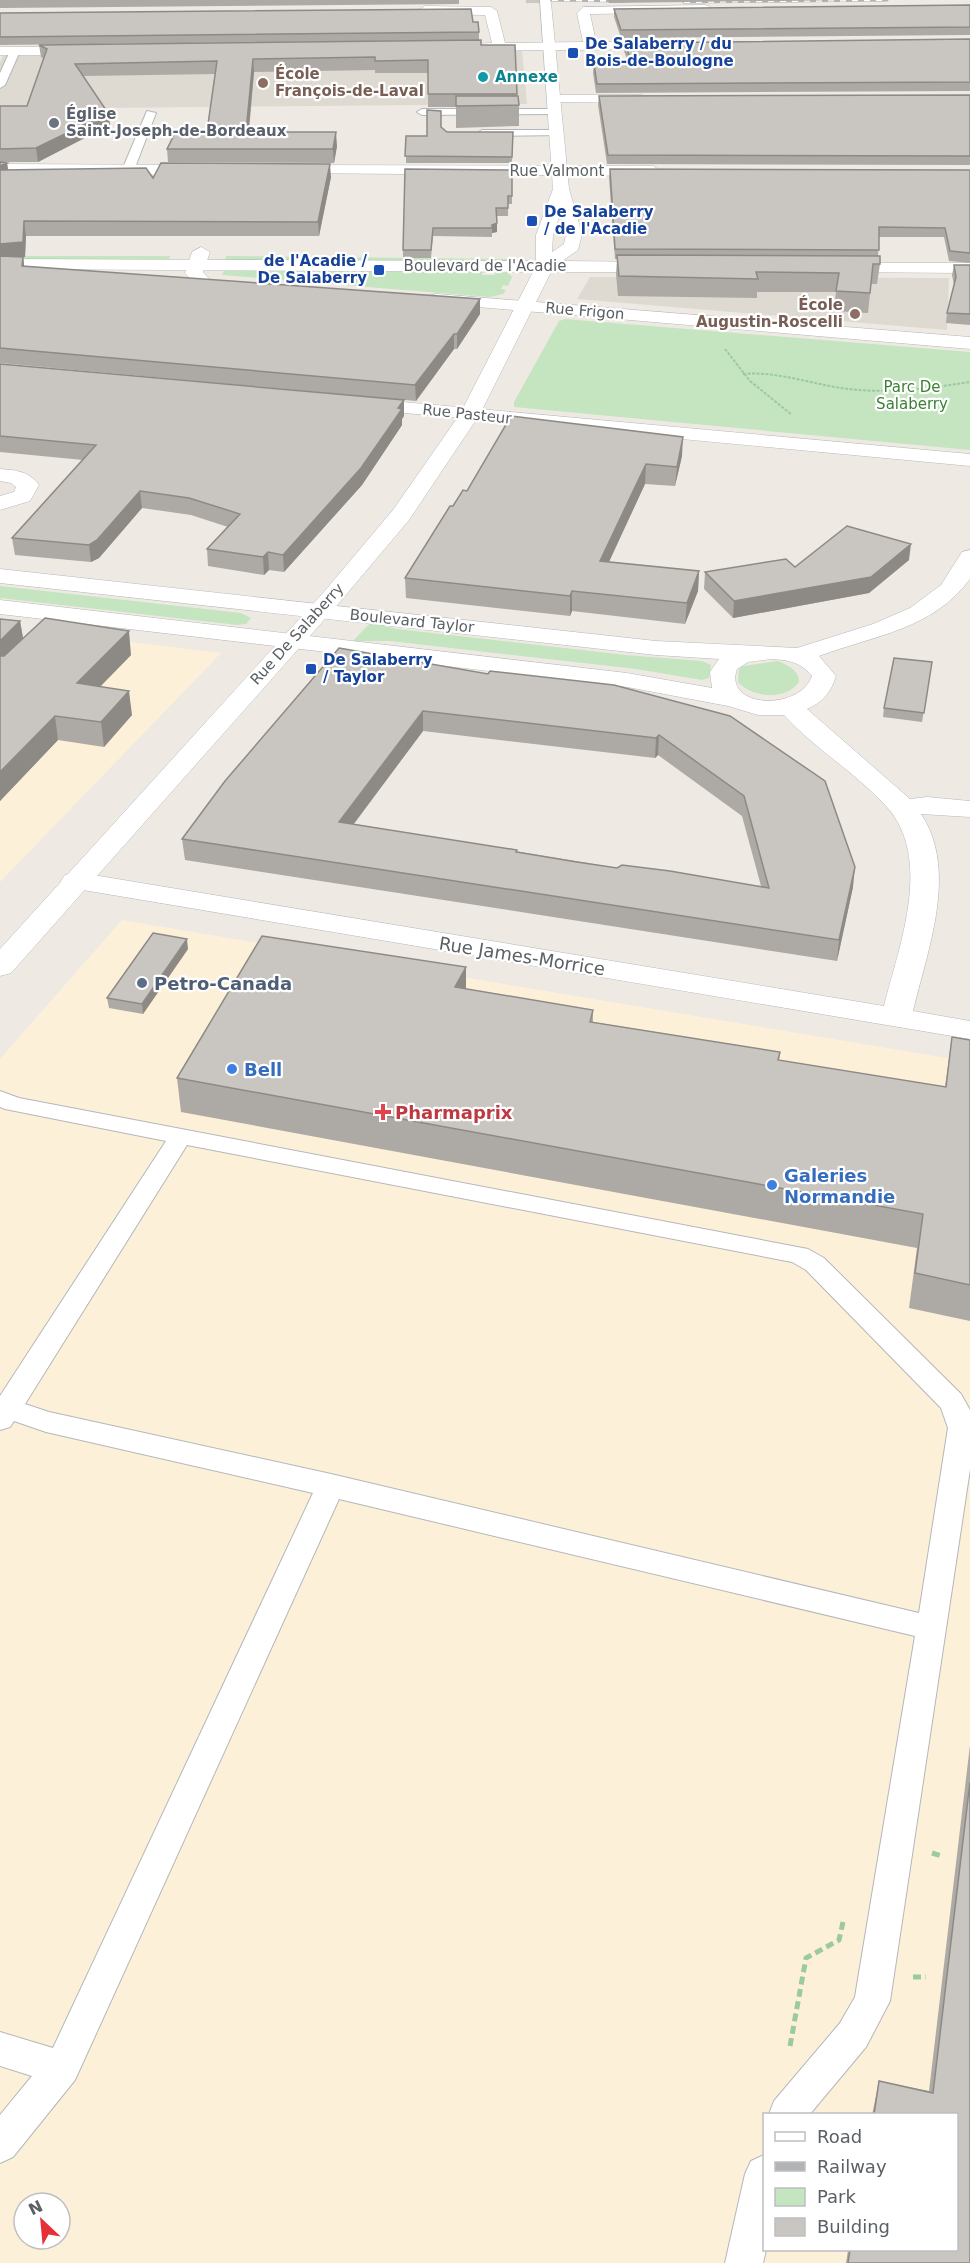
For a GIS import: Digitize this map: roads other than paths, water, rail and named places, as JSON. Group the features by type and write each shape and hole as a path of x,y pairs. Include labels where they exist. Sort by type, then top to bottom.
{"street":[{"name":"Rue De Salaberry","path":"539,3 547,40 561,189 574,234 572,246 544,260"},
{"path":"590,45 583,14 595,9 715,9"},
{"path":"413,10 492,11 499,46"},
{"path":"452,47 499,46 547,40 590,45 682,44"},
{"path":"0,51 96,51"},
{"path":"555,109 662,99"},
{"path":"0,169 224,170"},
{"name":"Rue Valmont","path":"272,170 667,171"},
{"name":"Rue De Salaberry","path":"0,967 319,611 416,496 470,414 527,306 544,260 544,234 561,189"},
{"name":"Boulevard de l'Acadie","path":"0,252 199,266 677,260 562,253"},
{"path":"830,253 970,254"},
{"path":"0,264 102,264 101,271 107,273 199,266 243,283"},
{"path":"819,268 970,268"},
{"name":"Rue Frigon","path":"421,298 970,343"},
{"name":"Rue Pasteur","path":"344,402 970,460"},
{"path":"0,475 17,477 28,485 22,496 0,503"},
{"path":"800,656 897,622 943,598 961,578 970,557"},
{"name":"Boulevard Taylor","path":"0,576 648,648 752,654 772,652 800,656"},
{"path":"943,598 966,603"},
{"name":"Boulevard Taylor","path":"0,607 54,622 292,641 627,680 733,699 760,707 790,706"},
{"path":"733,699 722,683 723,669 734,659 752,654"},
{"path":"800,656 818,666 824,676 823,683 816,696 790,706 816,735 867,774 902,808 909,817 919,840 924,886 896,1018"},
{"path":"902,808 927,805 970,809"},
{"name":"Rue James-Morrice","path":"75,881 970,1030"}],"lane":[{"path":"0,85 15,51"},
{"path":"422,112 449,118 555,109"},
{"path":"128,170 151,114"},
{"path":"471,133 557,133"},
{"path":"7,1101 783,1251 811,1260 951,1401 961,1419 932,1628 872,2001 853,2035 789,2113"},
{"path":"181,1136 3,1411 332,1485 932,1628"},
{"path":"0,2144 62,2068 332,1485"},
{"path":"0,2049 62,2068"},
{"path":"744,2263 763,2182"}],"railway":[{"path":"552,0 624,1"},
{"path":"684,2 887,0"}],"place":[{"name":"De Salaberry / du Bois-de-Boulogne","path":"573,53"},
{"name":"Annexe","path":"483,77"},
{"name":"École François-de-Laval","path":"263,83"},
{"name":"Église Saint-Joseph-de-Bordeaux","path":"54,123"},
{"name":"De Salaberry / de l'Acadie","path":"532,221"},
{"name":"de l'Acadie / De Salaberry","path":"379,270"},
{"name":"École Augustin-Roscelli","path":"855,314"},
{"name":"De Salaberry / Taylor","path":"311,669"},
{"name":"Petro-Canada","path":"142,983"},
{"name":"Bell","path":"232,1069"},
{"name":"Pharmaprix","path":"383,1112"},
{"name":"Galeries Normandie","path":"772,1185"}],"park label":[{"name":"Parc De Salaberry","path":"912,396"}]}
